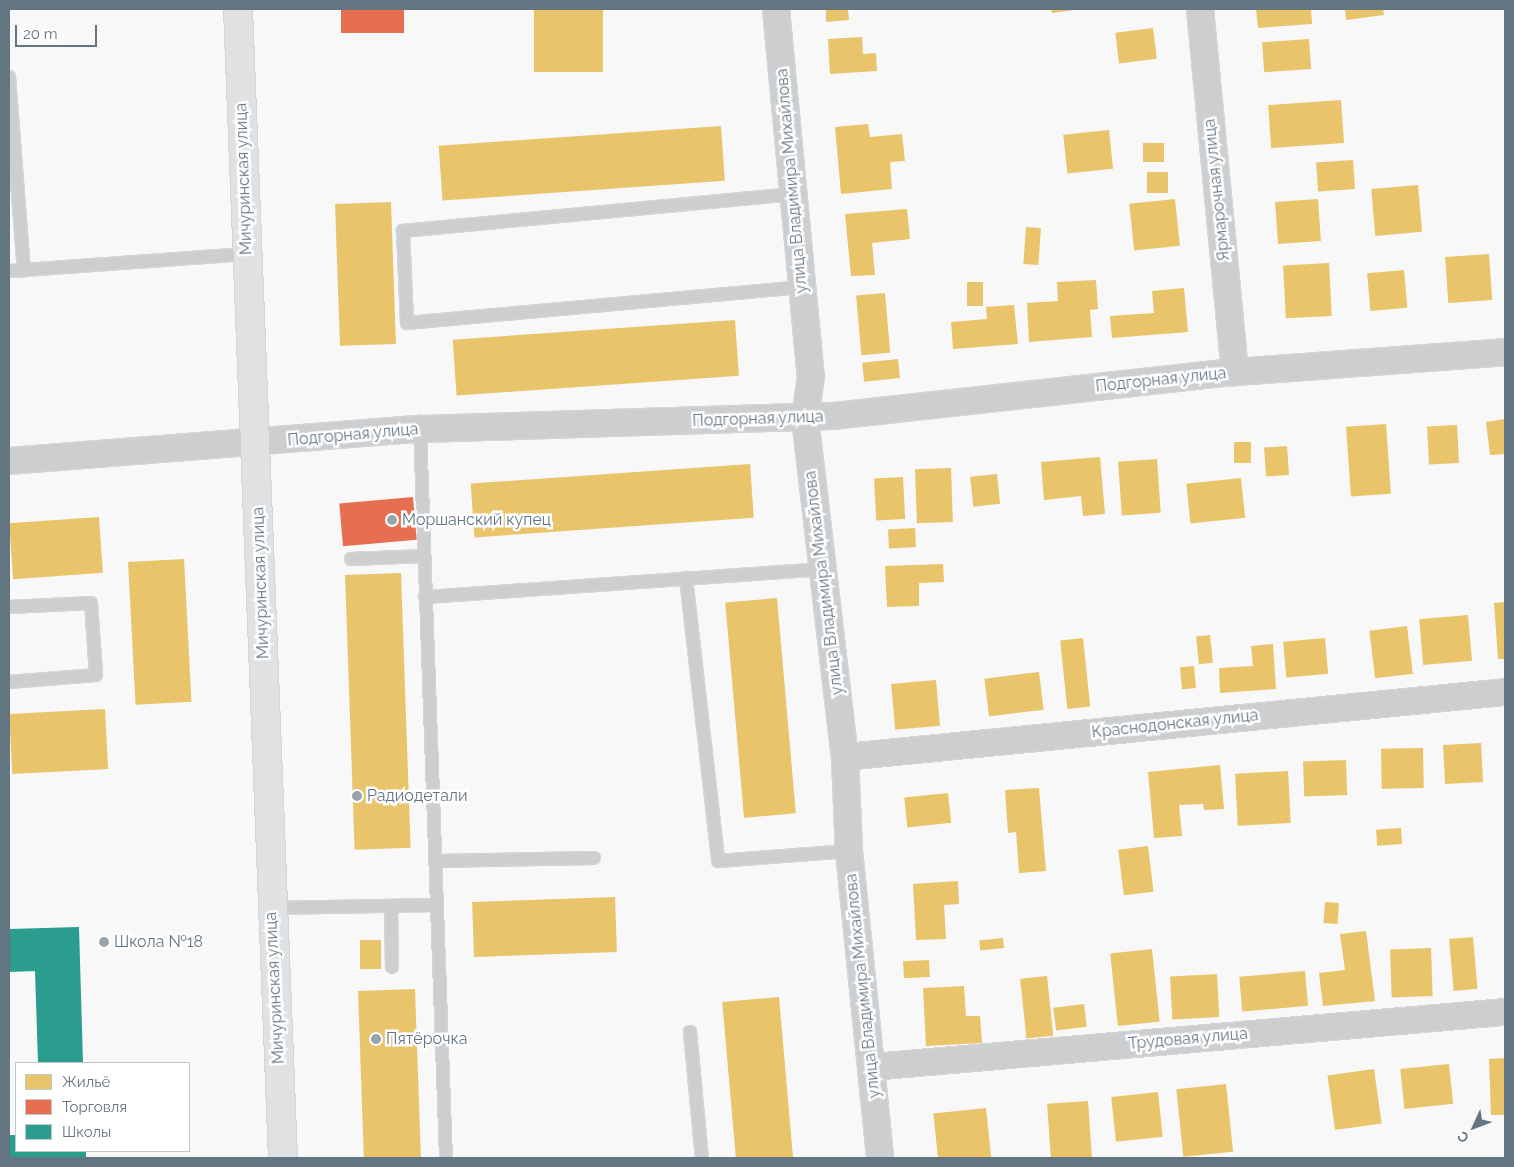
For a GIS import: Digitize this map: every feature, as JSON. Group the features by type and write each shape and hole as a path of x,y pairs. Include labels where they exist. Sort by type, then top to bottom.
{"main road":[{"name":"Мичуринская улица","path":"238,9 256,442 271,908 283,1158"}],"street":[{"name":"улица Владимира Михайлова","path":"776,9 811,376 805,418 845,757 849,851 880,1158"},
{"name":"Ярмарочная улица","path":"1200,9 1235,372"},
{"name":"Подгорная улица","path":"9,461 420,429 805,418 1235,372 1505,352"},
{"name":"Краснодонская улица","path":"845,757 1505,692"},
{"name":"Трудовая улица","path":"872,1067 1505,1012"}],"lane":[{"path":"9,84 24,270"},
{"path":"794,194 403,231 407,323 802,287"},
{"path":"9,271 247,254"},
{"path":"420,429 446,1158"},
{"path":"351,559 424,556"},
{"path":"425,597 822,569"},
{"path":"686,578 718,860 849,851"},
{"path":"9,607 91,603 96,675 9,682"},
{"path":"435,861 594,858"},
{"path":"391,906 392,967"},
{"path":"271,908 437,906"},
{"path":"690,1032 702,1158"}],"building: Жильё":[{"path":"534,9 603,9 603,72 534,72"},
{"path":"826,9 848,9 849,20 826,22"},
{"path":"1051,9 1073,9 1073,10 1052,13"},
{"path":"1256,9 1311,9 1312,24 1258,28"},
{"path":"1345,9 1383,9 1384,15 1346,20"},
{"path":"1153,28 1157,59 1119,63 1115,33"},
{"path":"862,37 863,54 876,53 877,71 830,74 828,39"},
{"path":"1309,39 1311,69 1264,72 1262,42"},
{"path":"1341,100 1344,143 1271,148 1268,105"},
{"path":"868,124 870,137 902,134 905,161 890,162 892,189 841,194 835,127"},
{"path":"721,126 725,181 443,201 439,146"},
{"path":"1109,130 1113,169 1067,174 1063,135"},
{"path":"1143,143 1164,143 1164,162 1143,162"},
{"path":"1353,160 1355,189 1318,192 1316,163"},
{"path":"1147,172 1168,172 1168,193 1147,193"},
{"path":"1418,185 1422,232 1375,236 1371,189"},
{"path":"1175,199 1180,246 1134,251 1129,204"},
{"path":"1318,199 1321,241 1278,244 1275,202"},
{"path":"391,202 396,344 340,346 335,204"},
{"path":"907,209 910,239 872,243 875,275 851,276 845,214"},
{"path":"1026,227 1041,228 1038,265 1023,264"},
{"path":"1489,254 1492,300 1448,303 1445,257"},
{"path":"1329,263 1332,316 1286,318 1283,265"},
{"path":"1404,270 1407,308 1370,311 1367,273"},
{"path":"1096,280 1098,309 1090,310 1092,337 1029,342 1027,303 1058,301 1057,282"},
{"path":"967,282 983,282 983,306 967,306"},
{"path":"1184,288 1188,332 1112,338 1110,316 1154,313 1152,291"},
{"path":"885,293 890,353 861,355 856,296"},
{"path":"1014,305 1018,344 953,349 951,322 987,319 986,307"},
{"path":"735,320 739,376 457,396 453,340"},
{"path":"898,359 900,378 864,382 862,363"},
{"path":"1505,419 1505,454 1490,455 1486,422"},
{"path":"1386,424 1391,494 1351,497 1346,427"},
{"path":"1457,425 1459,463 1429,465 1427,427"},
{"path":"1234,442 1251,442 1251,463 1234,463"},
{"path":"1287,446 1289,475 1266,477 1264,448"},
{"path":"1100,457 1105,514 1083,516 1081,496 1044,500 1041,462"},
{"path":"1157,459 1161,513 1122,516 1118,462"},
{"path":"750,464 754,518 474,537 471,484"},
{"path":"951,468 953,522 917,523 915,469"},
{"path":"997,474 1000,504 973,507 970,477"},
{"path":"903,477 905,519 876,520 874,479"},
{"path":"1241,478 1245,518 1190,524 1186,484"},
{"path":"99,517 103,573 13,579 9,523"},
{"path":"915,528 916,547 889,548 888,529"},
{"path":"184,559 191,702 136,705 128,562"},
{"path":"943,564 944,582 919,583 919,606 887,607 885,566"},
{"path":"401,573 411,848 355,850 345,575"},
{"path":"777,598 796,813 744,818 725,603"},
{"path":"1505,602 1505,659 1498,659 1494,603"},
{"path":"1468,615 1472,661 1423,665 1419,619"},
{"path":"1407,626 1413,674 1375,678 1369,631"},
{"path":"1210,635 1213,663 1199,664 1196,636"},
{"path":"1083,638 1090,707 1067,709 1060,640"},
{"path":"1325,638 1328,674 1286,678 1283,642"},
{"path":"1273,644 1276,689 1220,693 1219,668 1253,666 1251,646"},
{"path":"1194,666 1196,688 1182,689 1180,667"},
{"path":"1039,672 1044,710 989,716 984,679"},
{"path":"936,680 940,726 895,730 891,684"},
{"path":"105,709 108,769 12,774 9,714"},
{"path":"1481,743 1483,782 1445,784 1443,745"},
{"path":"1423,748 1424,788 1382,789 1381,749"},
{"path":"1346,760 1347,795 1304,796 1303,762"},
{"path":"1220,765 1224,809 1204,810 1203,804 1179,805 1182,836 1154,838 1148,772"},
{"path":"1288,771 1291,823 1238,826 1235,774"},
{"path":"1039,788 1046,871 1019,873 1016,832 1008,833 1005,790"},
{"path":"948,793 951,823 907,827 904,798"},
{"path":"1401,828 1402,844 1377,846 1376,830"},
{"path":"1148,846 1154,892 1124,895 1118,850"},
{"path":"958,881 959,904 944,905 946,939 916,940 913,884"},
{"path":"615,897 617,952 474,957 472,902"},
{"path":"1325,902 1339,903 1338,924 1324,923"},
{"path":"1366,931 1375,1001 1323,1006 1319,973 1345,970 1340,934"},
{"path":"1473,937 1478,989 1454,991 1449,939"},
{"path":"1003,938 1004,948 980,950 979,941"},
{"path":"360,940 381,940 381,969 360,969"},
{"path":"1431,948 1433,996 1392,997 1390,949"},
{"path":"1152,949 1160,1022 1118,1026 1110,953"},
{"path":"929,960 930,977 904,978 903,961"},
{"path":"1305,971 1308,1006 1242,1012 1239,977"},
{"path":"1217,974 1219,1017 1172,1019 1170,976"},
{"path":"1047,976 1053,1036 1026,1038 1020,979"},
{"path":"964,986 966,1016 980,1016 982,1043 926,1046 923,988"},
{"path":"415,989 421,1158 364,1158 358,991"},
{"path":"779,997 793,1158 736,1158 722,1002"},
{"path":"1084,1004 1087,1027 1056,1031 1053,1008"},
{"path":"1505,1058 1505,1115 1491,1115 1489,1059"},
{"path":"1449,1064 1453,1104 1404,1109 1400,1069"},
{"path":"1374,1069 1382,1123 1335,1130 1327,1076"},
{"path":"1226,1084 1233,1152 1183,1157 1176,1089"},
{"path":"1158,1092 1163,1137 1116,1142 1111,1097"},
{"path":"1088,1101 1092,1158 1051,1158 1047,1104"},
{"path":"986,1108 991,1158 938,1158 933,1114"}],"building: Торговля":[{"path":"341,9 404,9 404,33 341,33"},
{"path":"413,497 417,540 343,546 339,503"}],"building: Школы":[{"path":"79,927 83,1062 38,1062 35,971 9,972 9,929"},
{"path":"9,1135 15,1135 15,1152 86,1152 86,1158 9,1158"}],"place":[{"name":"Моршанский купец","path":"392,520"},
{"name":"Радиодетали","path":"357,796"},
{"name":"Школа №18","path":"104,942"},
{"name":"Пятёрочка","path":"376,1039"}]}
